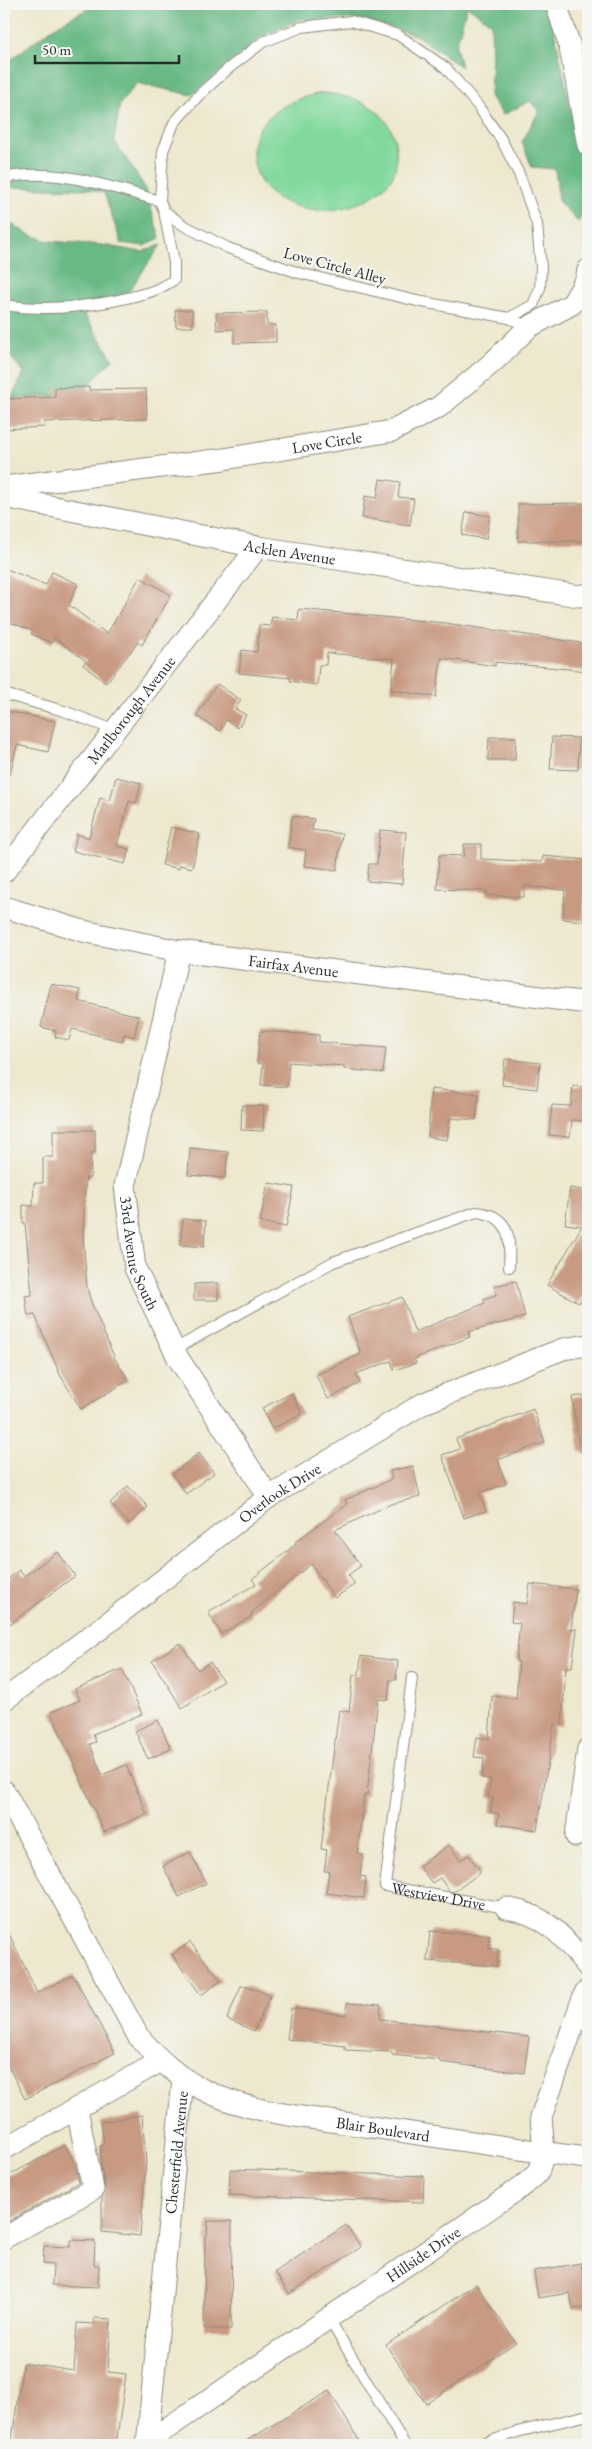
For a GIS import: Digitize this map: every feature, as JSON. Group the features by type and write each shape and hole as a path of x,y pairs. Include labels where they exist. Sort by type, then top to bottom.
{"street":[{"path":"556,4 569,43 588,145"},
{"name":"Love Circle","path":"4,487 224,459 392,431 439,407 492,363 529,328 572,304 586,280 588,270"},
{"name":"Acklen Avenue","path":"4,496 258,547 585,596"},
{"name":"Marlborough Avenue","path":"4,872 258,547"},
{"name":"Fairfax Avenue","path":"4,907 83,931 179,951 588,1003"},
{"name":"33rd Avenue South","path":"179,951 126,1186 135,1268 174,1350 269,1497"},
{"name":"Overlook Drive","path":"4,1700 100,1629 269,1497 424,1403 563,1349 588,1345"},
{"path":"576,1836 588,1749"},
{"name":"Chesterfield Avenue","path":"4,1792 138,2036 161,2061 182,2079 147,2444"},
{"name":"Westview Drive","path":"506,1908 520,1910 556,1928 588,1967"},
{"name":"Hillside Drive","path":"147,2444 524,2185 538,2172 544,2152 541,2117 584,1995 588,1990"},
{"path":"4,2149 161,2061"},
{"name":"Blair Boulevard","path":"182,2079 210,2093 243,2105 301,2116 588,2158"},
{"path":"4,2238 93,2188 78,2109"}],"lane":[{"path":"4,305 29,309 90,304 147,293 174,280 174,262 162,206 163,151 174,124 199,95 264,42 302,27 351,22 398,35 446,68 478,106 519,174 537,224 541,268 540,288 533,305 509,318"},
{"name":"Love Circle Alley","path":"4,178 14,176 75,178 162,206 182,224 228,248 299,273 417,301 509,318 529,328"},
{"path":"4,694 64,711 114,730"},
{"path":"174,1350 333,1262 476,1212 495,1216 501,1222 509,1244 509,1267"},
{"name":"Westview Drive","path":"412,1678 385,1886 506,1908"},
{"path":"329,2319 405,2445"},
{"path":"480,2445 517,2432 588,2415"}],"green space":[{"path":"102,4 549,4 588,195 588,206 578,222 559,202 555,169 532,167 522,142 539,111 530,101 503,115 490,96 491,23 467,6 456,46 461,67 417,36 393,28 357,19 300,19 260,38 192,95 137,83 120,104 114,140 144,186 160,238 144,246 121,243 104,193 89,189 4,187 4,65 38,38 63,22"},
{"path":"323,93 361,102 381,115 393,136 396,150 395,171 389,182 381,190 352,206 329,210 294,206 273,195 266,189 256,172 253,153 256,134 274,113 297,100"},
{"path":"4,220 30,235 49,241 102,245 142,252 161,245 129,291 84,314 113,359 93,381 73,398 48,396 11,399 24,372 4,350 4,341 9,324 4,322"}],"building":[{"path":"175,310 192,310 193,327 176,327"},
{"path":"267,312 267,325 276,325 276,342 234,343 234,329 217,330 216,313"},
{"path":"89,387 89,390 146,389 147,419 44,422 45,427 4,429 4,399 55,397 55,388"},
{"path":"380,479 400,482 398,497 414,499 410,525 362,518 365,496 377,498"},
{"path":"588,503 588,541 518,541 518,504"},
{"path":"466,512 490,516 486,539 462,535"},
{"path":"4,568 46,585 52,572 78,584 69,605 107,634 140,577 171,595 142,645 138,642 106,683 83,665 86,661 54,637 52,643 31,634 33,631 4,620"},
{"path":"299,609 445,623 588,644 588,671 495,662 495,666 441,658 436,697 391,690 394,659 327,653 326,665 319,665 317,685 290,681 291,678 239,673 242,650 257,652 259,625 270,626 272,617 298,620"},
{"path":"217,684 241,700 235,709 246,715 238,728 226,720 220,731 196,716"},
{"path":"6,711 55,721 48,752 17,745 10,774 4,773 4,723"},
{"path":"489,737 516,737 515,760 488,760"},
{"path":"552,737 579,738 578,770 550,769"},
{"path":"116,777 141,783 136,803 129,801 117,846 129,849 125,864 73,851 77,834 89,838 100,798 110,801"},
{"path":"292,816 314,819 312,830 342,834 337,870 304,866 306,850 288,847"},
{"path":"171,827 200,834 192,868 180,865 179,869 162,865"},
{"path":"380,830 406,832 402,884 367,881 369,864 377,864"},
{"path":"464,844 481,844 481,859 542,862 543,856 588,860 583,921 563,919 565,890 524,886 524,897 487,895 487,891 437,889 439,855 464,856"},
{"path":"51,984 80,990 78,1001 139,1016 134,1037 124,1034 122,1041 72,1029 69,1040 55,1037 56,1031 41,1027"},
{"path":"260,1031 319,1035 319,1042 386,1048 383,1073 344,1069 344,1066 289,1062 287,1087 261,1085 263,1064 257,1063"},
{"path":"505,1059 540,1063 537,1089 502,1085"},
{"path":"573,1086 588,1087 588,1121 572,1120 570,1137 549,1135 552,1105 571,1106"},
{"path":"431,1089 479,1094 476,1120 450,1118 447,1140 428,1137"},
{"path":"242,1105 264,1106 263,1131 241,1130"},
{"path":"53,1130 95,1130 95,1153 91,1153 90,1178 86,1178 84,1201 83,1236 87,1287 91,1302 115,1359 129,1380 81,1409 60,1375 35,1315 28,1316 25,1296 32,1295 25,1223 23,1223 23,1205 33,1206 34,1183 43,1183 43,1157 53,1157"},
{"path":"190,1148 228,1152 225,1178 188,1175"},
{"path":"268,1183 294,1187 286,1227 260,1222"},
{"path":"570,1188 588,1191 588,1288 579,1303 547,1285 582,1226 565,1224"},
{"path":"183,1219 206,1221 204,1247 180,1245"},
{"path":"516,1281 525,1317 468,1332 470,1337 414,1359 416,1363 394,1370 391,1361 356,1374 360,1383 328,1399 316,1375 361,1354 348,1317 402,1297 415,1332 485,1303 483,1299 496,1295 494,1286"},
{"path":"218,1283 218,1300 194,1300 194,1284"},
{"path":"292,1393 302,1414 272,1429 262,1408"},
{"path":"588,1395 588,1451 580,1452 572,1397"},
{"path":"533,1409 545,1442 498,1460 506,1484 479,1493 486,1511 464,1518 442,1455 460,1449 456,1439"},
{"path":"199,1453 214,1473 186,1494 172,1474"},
{"path":"413,1466 420,1497 391,1504 335,1530 361,1566 348,1575 355,1584 335,1598 311,1564 251,1613 252,1616 221,1634 208,1612 256,1584 252,1579 296,1544 295,1542 347,1504 345,1500 392,1479 390,1471"},
{"path":"128,1486 148,1507 129,1524 110,1503"},
{"path":"58,1552 75,1576 10,1624 4,1615 4,1582 19,1570 24,1576"},
{"path":"530,1584 576,1589 571,1629 577,1629 572,1667 566,1667 562,1726 554,1725 537,1830 497,1824 499,1814 490,1812 493,1798 488,1797 491,1779 482,1778 484,1758 474,1757 477,1737 489,1739 492,1696 516,1698 519,1662 516,1661 520,1623 511,1622 513,1602 527,1604"},
{"path":"180,1643 198,1670 210,1662 223,1681 182,1708 152,1661"},
{"path":"361,1656 398,1661 396,1680 390,1680 388,1700 378,1699 367,1795 364,1795 357,1853 363,1854 360,1876 366,1877 364,1898 326,1893 329,1871 324,1871 327,1850 321,1849 339,1710 349,1712 353,1675 359,1675"},
{"path":"122,1669 142,1714 93,1734 96,1742 90,1744 102,1775 126,1765 147,1814 104,1832 51,1712 80,1700 75,1689"},
{"path":"158,1720 171,1749 148,1759 135,1731"},
{"path":"449,1845 460,1860 469,1855 481,1872 454,1892 449,1891 440,1878 432,1883 419,1866"},
{"path":"190,1852 206,1883 179,1897 163,1866"},
{"path":"4,1923 37,1993 73,1975 115,2053 25,2099 4,2058"},
{"path":"430,1931 489,1935 489,1949 498,1949 497,1966 427,1961"},
{"path":"190,1942 221,1981 201,1995 172,1955"},
{"path":"241,1986 248,1986 270,1996 254,2031 227,2019"},
{"path":"347,2003 381,2005 380,2019 529,2037 524,2073 440,2062 440,2060 392,2055 392,2052 345,2050 345,2046 287,2039 291,2008 346,2015"},
{"path":"142,2115 146,2161 140,2236 102,2232 102,2197 105,2187 101,2167 101,2144 104,2144 101,2122"},
{"path":"65,2145 75,2164 79,2182 4,2224 4,2178"},
{"path":"230,2169 424,2176 423,2202 229,2195"},
{"path":"208,2221 232,2221 231,2329 204,2329 205,2236 207,2236"},
{"path":"346,2225 361,2247 289,2294 275,2272"},
{"path":"70,2240 95,2241 94,2265 99,2265 98,2287 52,2285 53,2265 43,2264 44,2246 70,2247"},
{"path":"581,2263 588,2307 573,2309 570,2293 538,2298 534,2271"},
{"path":"476,2284 516,2343 426,2404 386,2345"},
{"path":"94,2318 111,2319 108,2372 126,2374 116,2445 11,2445 23,2363 74,2371 77,2323 94,2324"},
{"path":"329,2391 362,2445 240,2445"}]}
